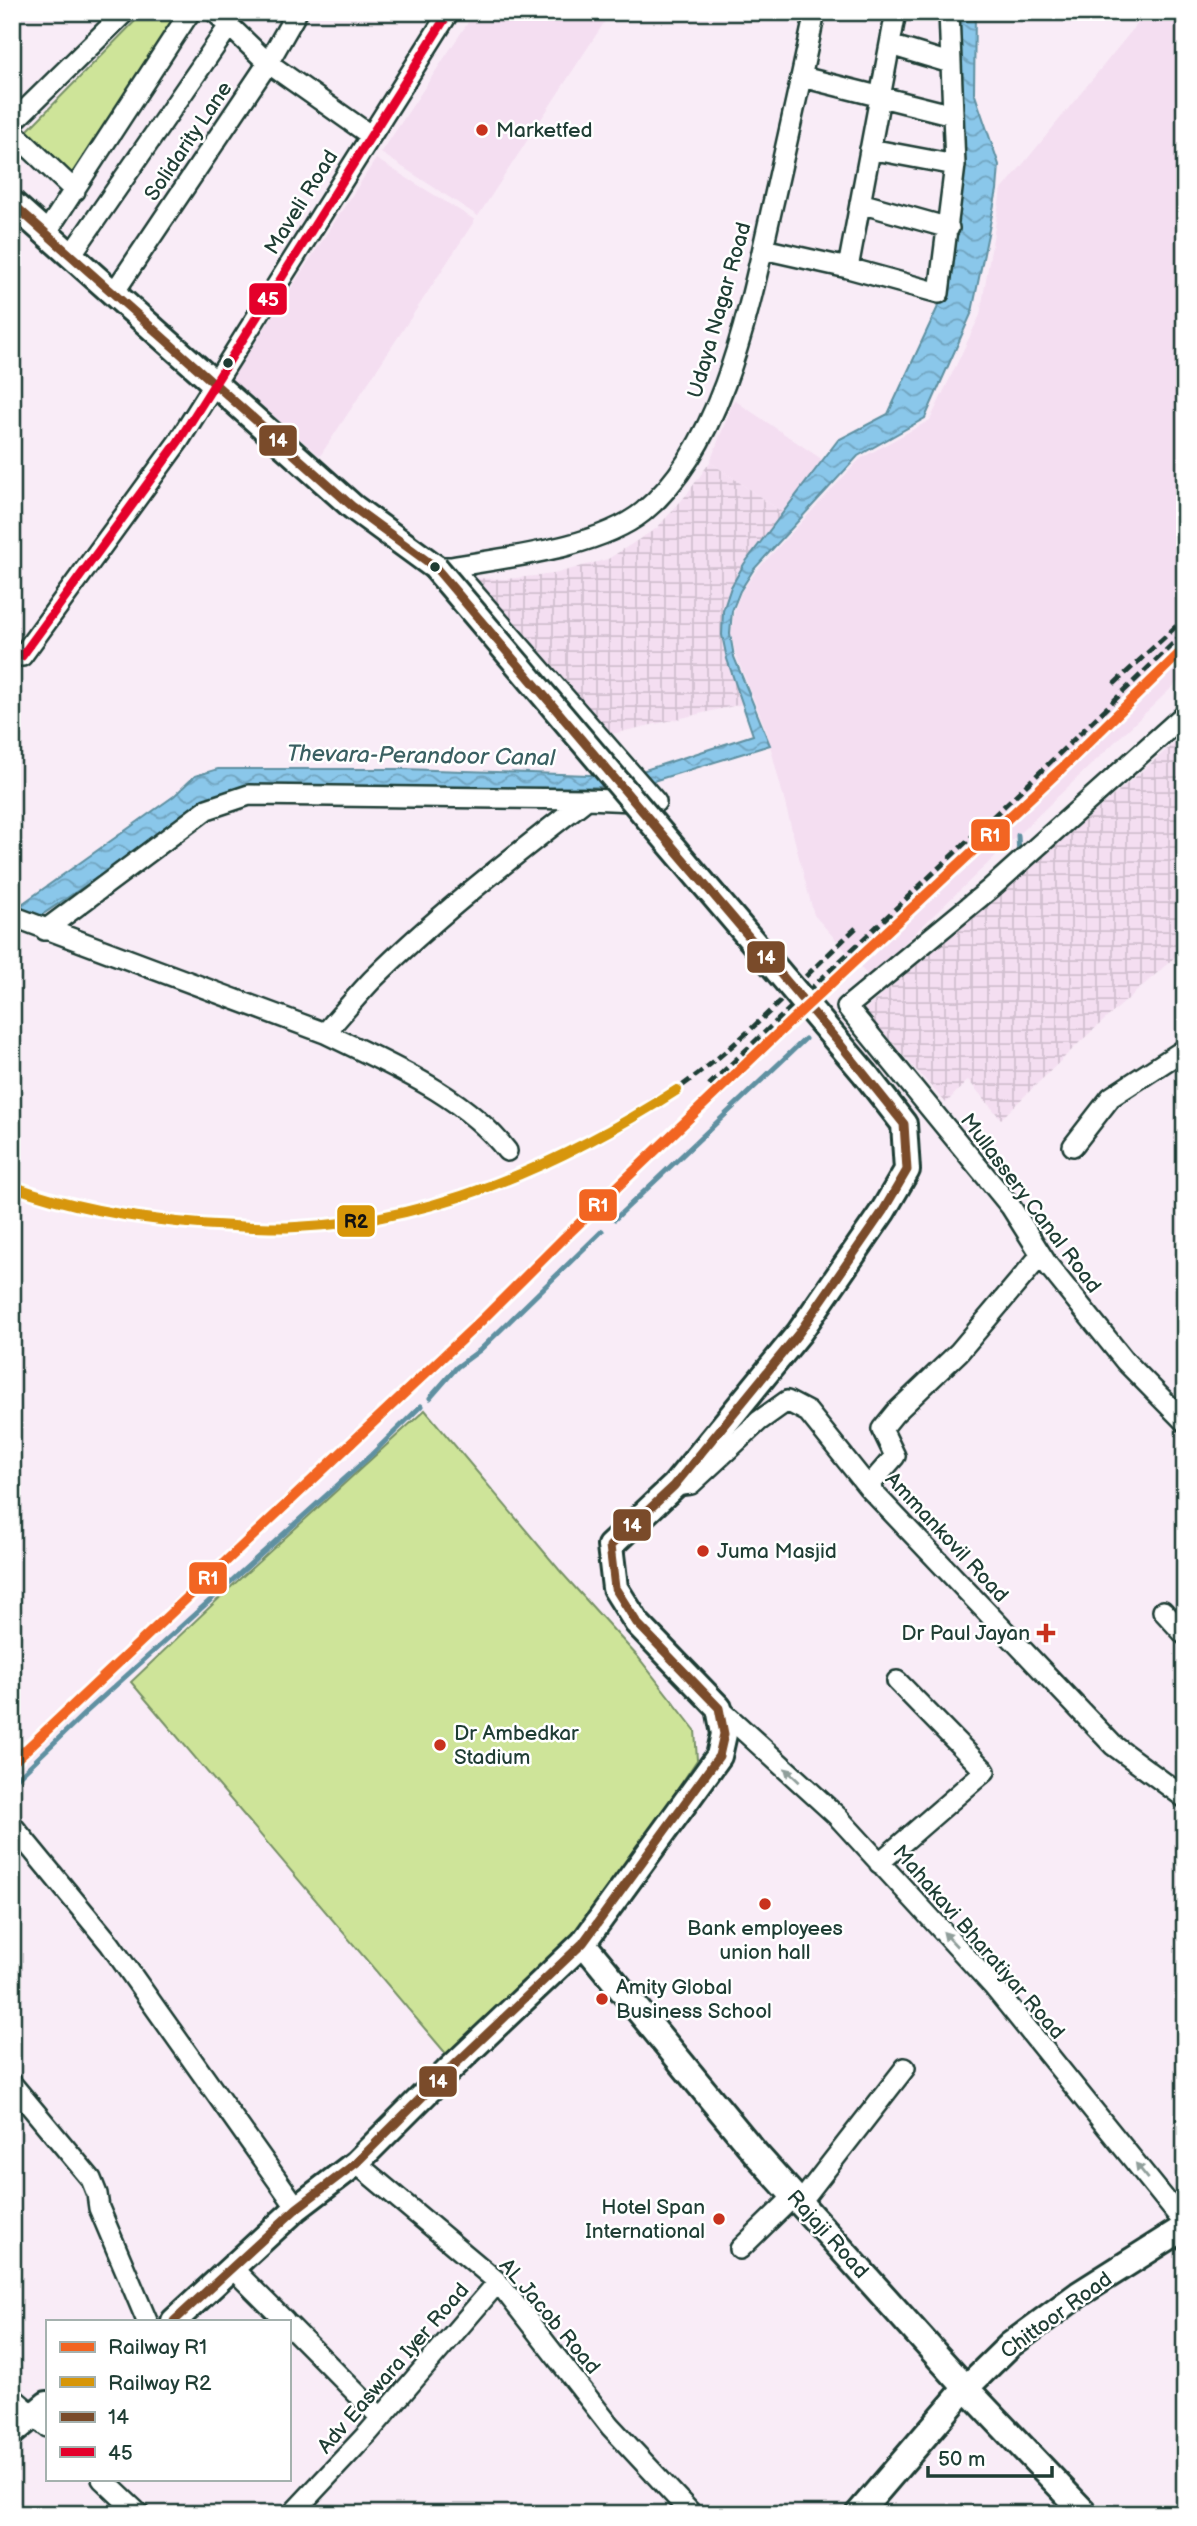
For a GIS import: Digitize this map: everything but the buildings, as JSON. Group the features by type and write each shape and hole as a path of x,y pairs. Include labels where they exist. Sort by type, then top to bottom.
{"main road":[{"path":"16,212 46,233 353,508 443,567 904,1124 907,1170 883,1211 799,1332 674,1486 610,1546 615,1588 636,1623 719,1708 724,1734 719,1756 583,1944 447,2072 356,2163 297,2208 175,2320"},
{"name":"Rajaji Road","path":"583,1944 757,2155 966,2388 1086,2514"},
{"name":"Chittoor Road","path":"858,2514 966,2388 1010,2345 1079,2294 1185,2226"},
{"path":"12,2433 43,2415"}],"street":[{"path":"12,123 125,12"},
{"path":"46,233 190,12"},
{"name":"Solidarity Lane","path":"113,294 268,63 297,12"},
{"name":"Maveli Road","path":"17,655 178,442 449,12"},
{"name":"Udaya Nagar Road","path":"443,567 593,539 642,513 672,482 698,444 724,387 763,249 815,12"},
{"path":"848,268 896,12"},
{"path":"763,249 848,268 939,293 955,164 949,12"},
{"path":"71,255 222,19 268,63 370,135"},
{"path":"890,46 950,64"},
{"path":"802,77 953,115"},
{"path":"12,131 75,191"},
{"path":"870,149 955,164"},
{"path":"860,203 949,228"},
{"path":"40,928 207,809 249,795 656,802 443,567"},
{"name":"Mullassery Canal Road","path":"1181,1411 1125,1361 1041,1255 1011,1207 847,1007 1008,873 1185,715"},
{"path":"325,1033 372,981 432,925 496,870 587,799"},
{"path":"12,916 325,1033 419,1080 494,1133 507,1150"},
{"path":"1073,1146 1111,1097 1185,1049"},
{"path":"868,1487 895,1456 882,1429 895,1413 959,1352 1041,1255"},
{"name":"Ammankovil Road","path":"674,1486 691,1484 759,1421 787,1401 808,1412 868,1487 1113,1745 1185,1798"},
{"path":"1163,1611 1185,1635"},
{"path":"879,1863 985,1771 897,1681"},
{"name":"Mahakavi Bharatiyar Road","path":"719,1708 836,1816 993,1986 1185,2226"},
{"path":"12,1825 110,1944 297,2208"},
{"path":"740,2249 797,2199 905,2068"},
{"path":"12,2084 91,2179 99,2208 147,2320"},
{"name":"AL Jacob Road","path":"356,2163 498,2282 610,2426 692,2514"},
{"path":"233,2269 284,2320"},
{"name":"Adv Easwara Iyer Road","path":"292,2514 381,2418 498,2282"},
{"path":"290,2326 381,2418"},
{"path":"12,2397 43,2415"},
{"path":"104,2480 139,2514"}],"shaded area":[{"path":"475,12 611,12 478,216 381,153"},
{"path":"1147,12 1185,12 1185,675 869,977 814,915 766,730 736,656 731,634 734,612 741,592 756,571 860,459 930,420 980,315 1001,191"},
{"path":"376,159 475,220 320,456 231,379"},
{"path":"734,400 823,460 783,513 710,462"},
{"path":"710,462 783,513 744,564 731,587 722,635 742,704 612,734 471,578 506,579 554,574 608,559 657,528 687,494"},
{"path":"1185,734 1185,948 1081,1041 1001,1119 968,1080 946,1103 863,1011"}],"green space":[{"path":"144,12 180,12 71,177 24,134"},
{"name":"Dr Ambedkar Stadium","path":"425,1410 561,1572 638,1657 695,1730 697,1760 618,1879 575,1933 448,2056 131,1682"}],"water":[{"name":"Thevara-Perandoor Canal","path":"950,12 975,12 974,92 999,165 997,190 972,312 925,418 858,456 754,569 740,591 732,611 730,634 734,657 770,745 650,782 598,787 406,790 206,804 12,935 12,911 174,796 195,776 218,769 403,769 590,775 642,771 753,735 727,659 722,635 723,611 731,587 744,564 838,440 888,414 942,298"}],"waterway":[{"path":"1018,835 1019,856"},
{"path":"615,1219 805,1039"},
{"path":"430,1398 457,1367 480,1350 602,1231"},
{"path":"12,1783 84,1714 371,1455 421,1406"}],"railway":[{"path":"1114,684 1185,618"},
{"path":"709,1085 1185,632"},
{"path":"12,1186 58,1201 128,1216 247,1227 329,1224 405,1211 447,1200 528,1172 568,1154 643,1112 726,1051 856,928"}],"rail line":[{"name":"R1","path":"12,1763 483,1319 795,1017 1061,769 1185,648"},
{"name":"R2","path":"12,1186 81,1206 176,1222 272,1228 347,1223 447,1201 495,1184 589,1142 677,1090"}],"transit line":[{"name":"45","path":"12,654 22,656 178,442 449,12"},
{"name":"14","path":"12,203 353,507 435,567 840,1044 904,1124 907,1170 883,1211 799,1333 674,1486 610,1546 615,1588 637,1623 719,1708 724,1734 719,1756 583,1943 356,2163 297,2208 175,2320"}],"place":[{"name":"Marketfed","path":"482,130"},
{"name":"Juma Masjid","path":"703,1551"},
{"name":"Dr Paul Jayan","path":"1046,1633"},
{"name":"Dr Ambedkar Stadium","path":"440,1745"},
{"name":"Bank employees union hall","path":"765,1904"},
{"name":"Amity Global Business School","path":"602,1999"},
{"name":"Hotel Span International","path":"719,2219"}]}
